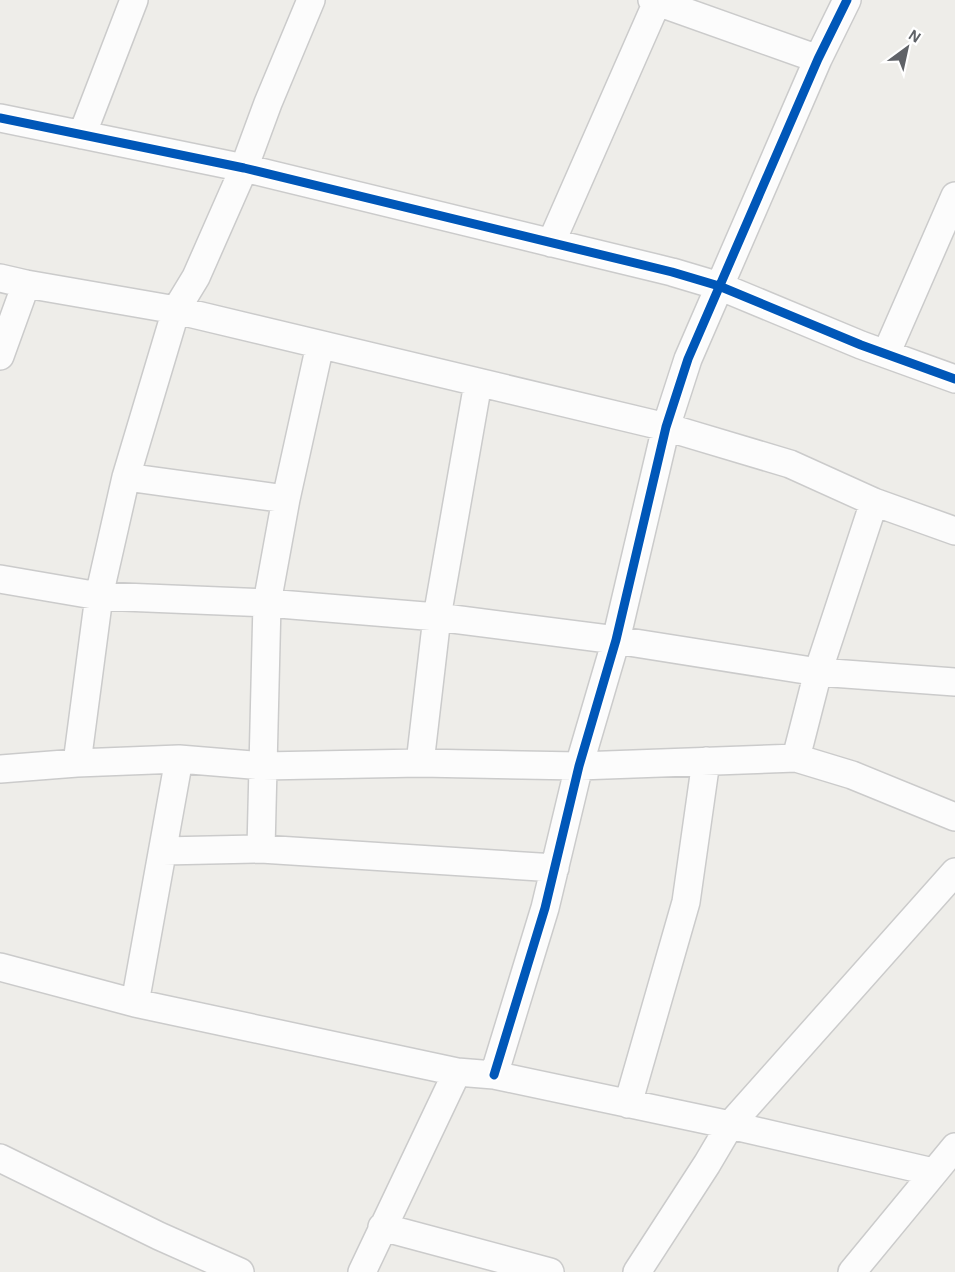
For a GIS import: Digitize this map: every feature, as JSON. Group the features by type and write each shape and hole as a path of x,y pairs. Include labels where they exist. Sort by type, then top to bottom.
{"street":[{"path":"82,135 134,0"},
{"path":"77,763 99,596 126,477 176,310 196,277 244,168 311,0"},
{"path":"494,1075 545,908 579,766 616,640 666,427 688,359 818,59 847,0"},
{"path":"552,243 654,1 818,59"},
{"path":"0,118 244,168 672,272 719,286 886,354 955,379"},
{"path":"886,354 955,196"},
{"path":"0,356 13,281 176,310 666,427 790,464 874,502 955,531"},
{"path":"261,849 267,603 286,499 320,345"},
{"path":"420,763 438,617 478,383"},
{"path":"126,477 286,499"},
{"path":"795,758 818,672 874,502"},
{"path":"0,579 99,596 267,603 438,617 616,640 818,672 955,682"},
{"path":"0,769 179,759 263,766 420,763 579,766 795,758 852,775 955,817"},
{"path":"135,1003 179,759"},
{"path":"628,1104 686,902 706,761"},
{"path":"163,851 261,849 555,868"},
{"path":"637,1272 730,1125 955,872"},
{"path":"0,967 135,1003 457,1072 494,1075 730,1125 933,1172"},
{"path":"362,1272 457,1072"},
{"path":"852,1272 955,1147"},
{"path":"0,1158 159,1236 240,1272"},
{"path":"382,1227 540,1271"}],"cycle path":[{"path":"494,1075 545,908 579,766 616,640 666,427 688,359 818,59 847,0"},
{"path":"0,118 244,168 672,272 719,286 861,345 955,379"}]}
